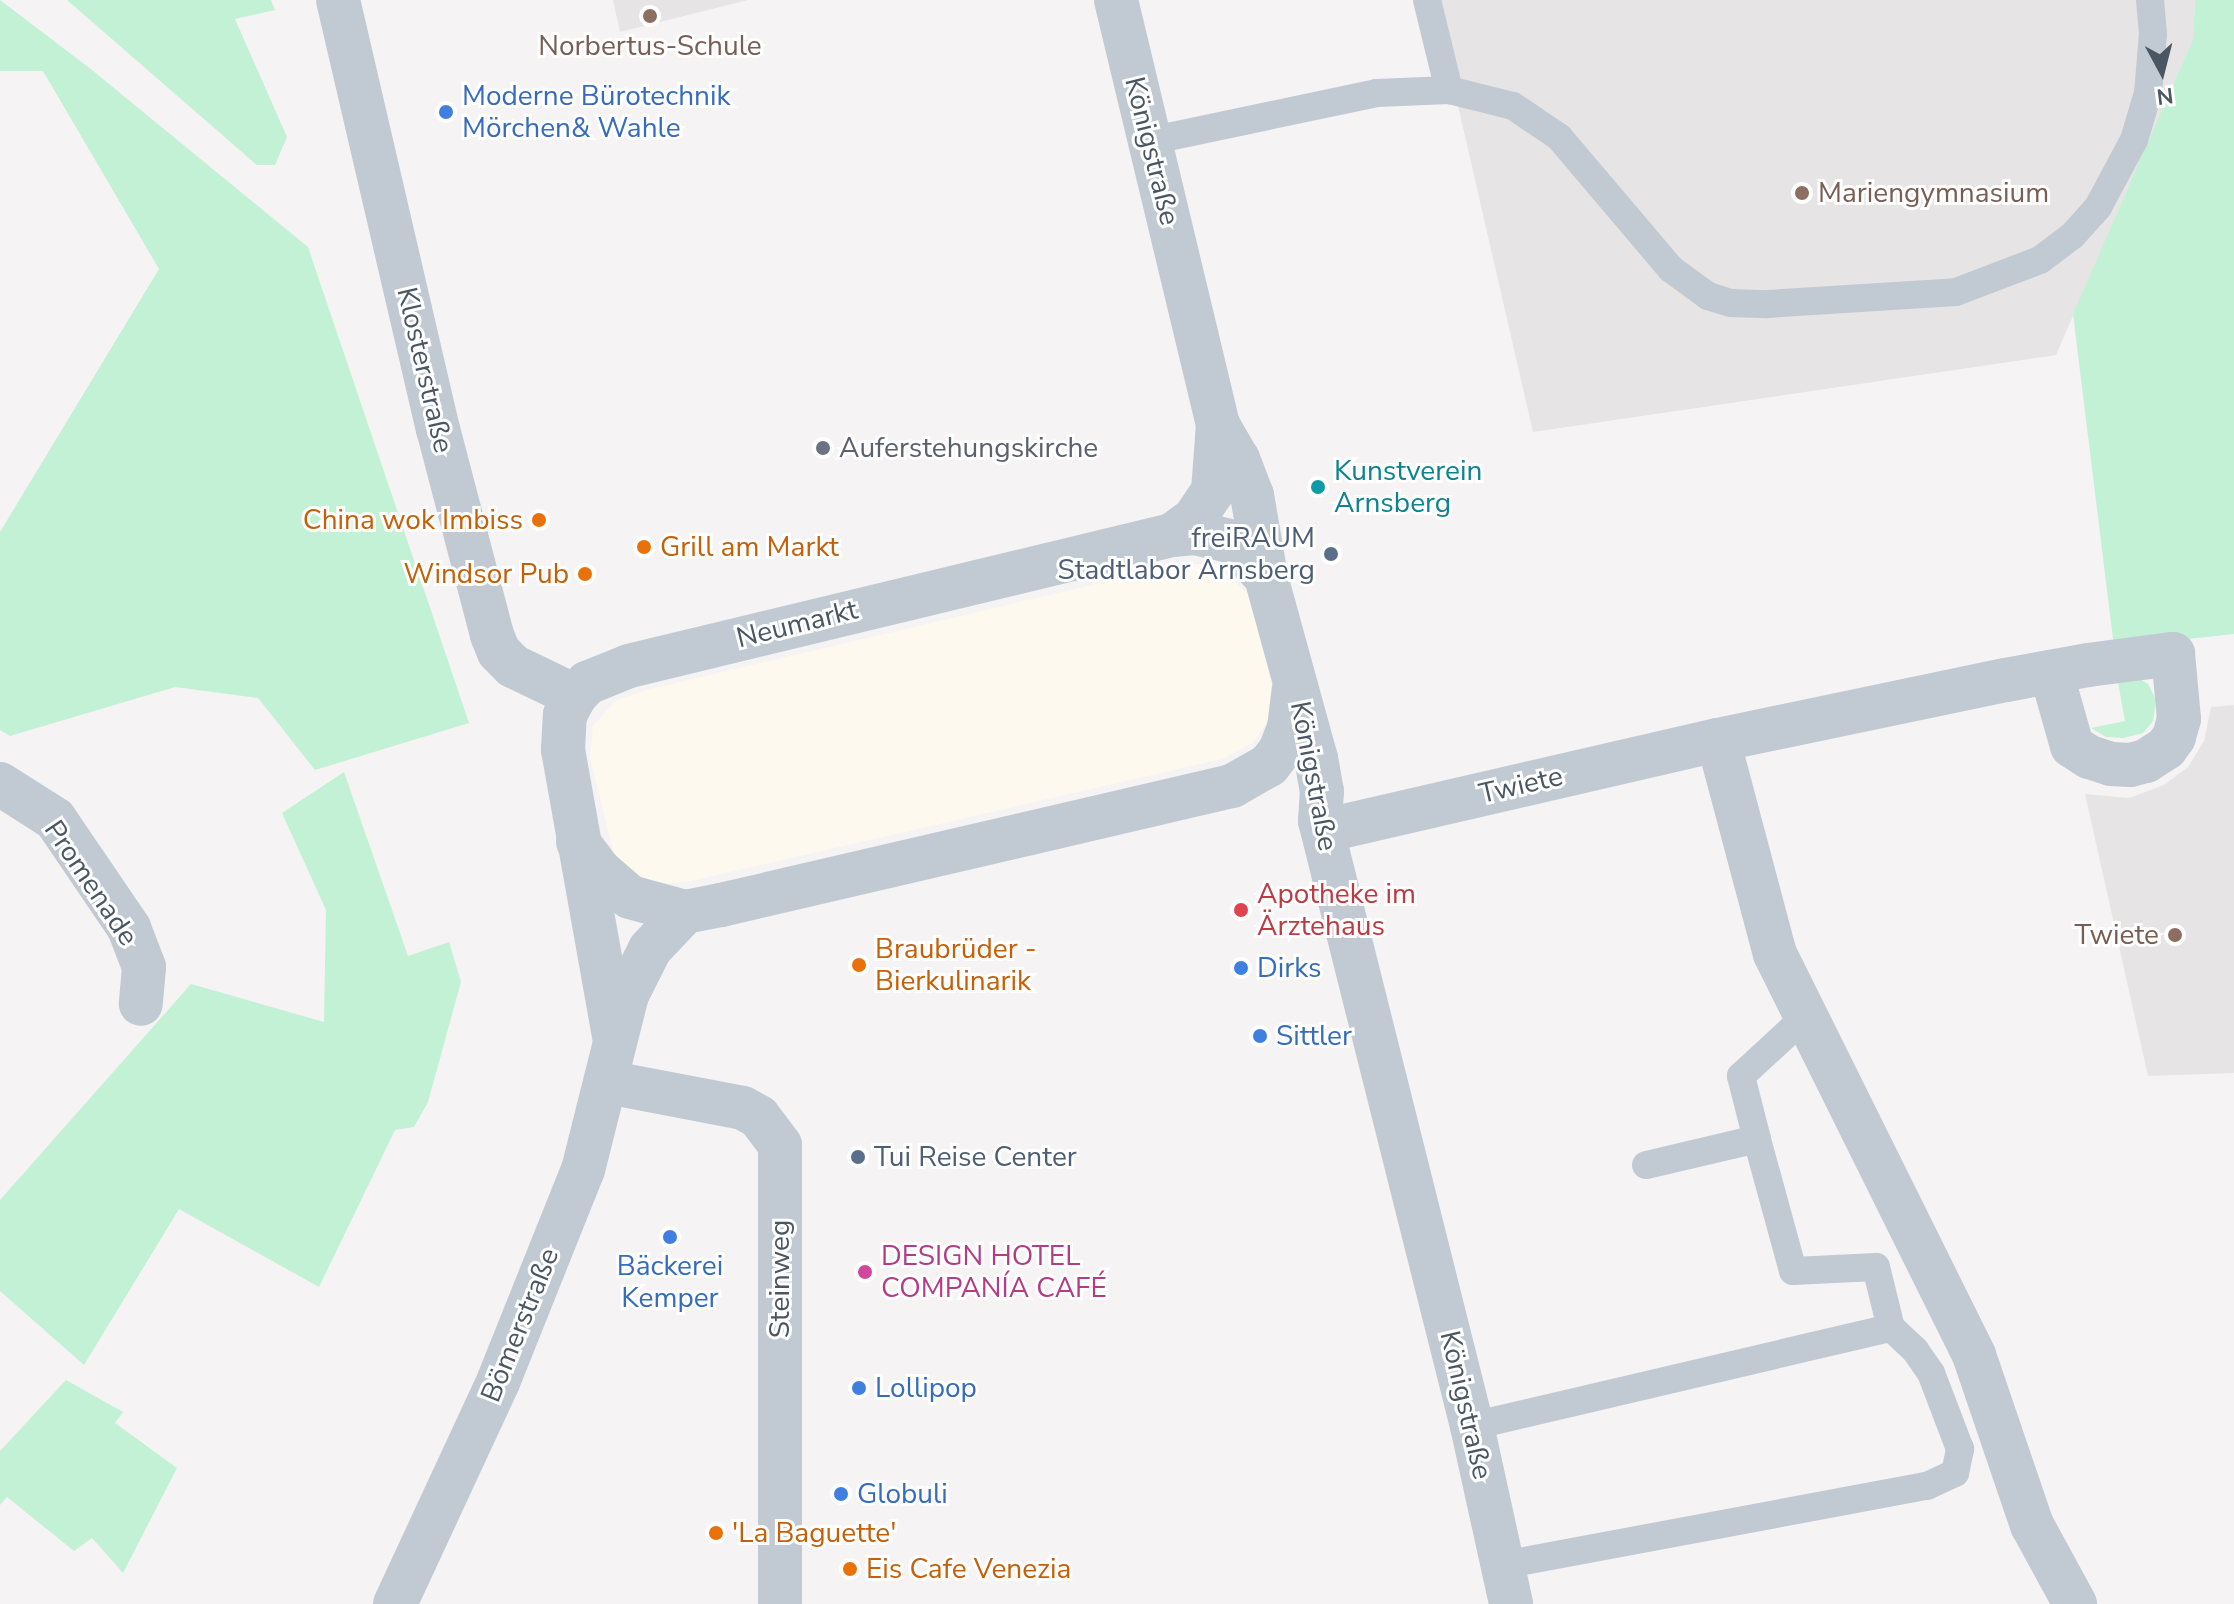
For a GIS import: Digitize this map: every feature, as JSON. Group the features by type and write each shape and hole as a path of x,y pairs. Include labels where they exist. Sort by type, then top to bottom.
{"street":[{"name":"Klosterstraße","path":"338,0 438,429 492,635 499,652 513,666 575,696"},
{"name":"Königstraße","path":"1116,0 1218,425 1238,459 1252,495 1266,577 1322,791 1322,826 1472,1426 1507,1585"},
{"name":"Neumarkt","path":"1172,535 1194,519 1213,491 1218,425"},
{"name":"Neumarkt","path":"575,696 602,674 629,666 1172,535 1195,533 1233,542 1266,577"},
{"name":"Twiete","path":"1322,826 2051,672"},
{"path":"614,1036 639,968 670,925 685,912 1232,786 1269,765 1280,751 1289,728 1295,683"},
{"path":"575,696 562,731 577,841 614,1036"},
{"path":"1718,740 1775,954 1974,1355 2032,1525 2075,1604"},
{"name":"Promenade","path":"0,784 55,819 129,928 144,967 141,1004"},
{"path":"1232,786 1274,790 1322,826"},
{"path":"577,841 599,870 630,897 685,912"},
{"name":"Bömerstraße","path":"395,1604 498,1382 583,1170 607,1082 614,1036"},
{"name":"Steinweg","path":"607,1082 743,1108 759,1117 780,1145 780,1604"}],"lane":[{"path":"1427,0 1449,90"},
{"path":"1149,141 1377,93 1449,90 1491,97 1513,106 1559,137 1671,269 1708,296 1731,303 1767,304 1956,292 2040,260 2072,236 2098,207 2134,140 2148,93 2153,34 2150,0"},
{"path":"1507,1585 1927,1486 1955,1473 1960,1449 1931,1373 1915,1350 1891,1328 1876,1267 1793,1271 1741,1076 1805,1017"},
{"path":"1646,1165 1757,1139"},
{"path":"1472,1426 1891,1328"}],"shaded area":[{"name":"Norbertus-Schule","path":"613,0 748,0 620,32"},
{"name":"Mariengymnasium","path":"1441,0 2195,0 2193,39 2056,355 1533,432 1450,71"},
{"path":"1181,564 1203,564 1232,579 1249,596 1273,689 1269,719 1253,743 1222,759 687,882 659,884 632,873 614,854 590,757 593,726 615,701 646,690"},
{"name":"Twiete","path":"2234,705 2234,1073 2148,1076 2085,794 2129,798 2164,785 2188,767 2204,741 2211,707"}],"green space":[{"path":"0,0 92,70 308,247 469,723 315,770 258,698 175,687 10,736 0,730 0,532 159,269 43,71 0,71"},
{"path":"67,0 271,0 275,10 235,19 287,137 275,165 257,165"},
{"path":"2195,0 2234,0 2234,634 2114,647 2073,314 2193,39"},
{"path":"2117,677 2138,678 2148,684 2156,700 2153,721 2143,733 2123,738 2106,737 2091,728 2125,721"},
{"path":"344,772 408,956 449,942 461,982 428,1102 414,1127 395,1130 319,1287 179,1209 84,1365 0,1291 0,1200 191,984 324,1022 326,910 282,813"},
{"path":"66,1380 123,1412 115,1423 177,1468 123,1573 92,1538 74,1551 7,1497 0,1505 0,1451"}],"place":[{"name":"Norbertus-Schule","path":"650,16"},
{"name":"Moderne Bürotechnik Mörchen& Wahle","path":"446,112"},
{"name":"Mariengymnasium","path":"1802,193"},
{"name":"Auferstehungskirche","path":"823,448"},
{"name":"Kunstverein Arnsberg","path":"1318,487"},
{"name":"China wok Imbiss","path":"539,520"},
{"name":"Grill am Markt","path":"644,547"},
{"name":"freiRAUM Stadtlabor Arnsberg","path":"1331,554"},
{"name":"Windsor Pub","path":"585,574"},
{"name":"Apotheke im Ärztehaus","path":"1241,910"},
{"name":"Twiete","path":"2175,935"},
{"name":"Braubrüder - Bierkulinarik","path":"859,965"},
{"name":"Dirks","path":"1241,968"},
{"name":"Sittler","path":"1260,1036"},
{"name":"Tui Reise Center","path":"858,1157"},
{"name":"Bäckerei Kemper","path":"670,1237"},
{"name":"DESIGN HOTEL COMPANÍA CAFÉ","path":"865,1272"},
{"name":"Lollipop","path":"859,1388"},
{"name":"Globuli","path":"841,1494"},
{"name":"'La Baguette'","path":"716,1533"},
{"name":"Eis Cafe Venezia","path":"850,1569"}]}
